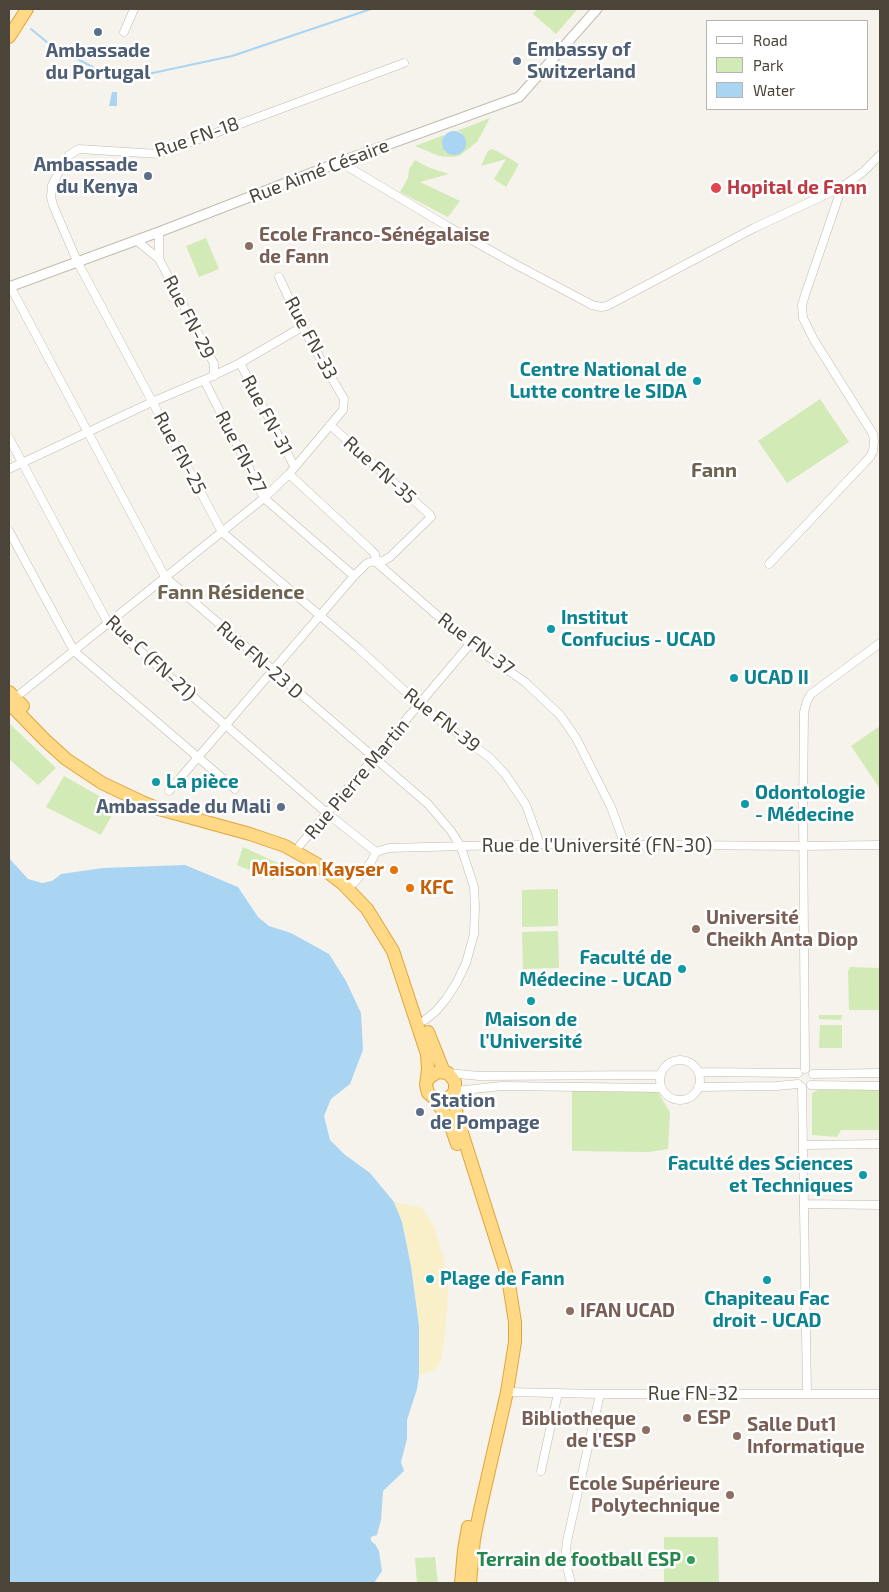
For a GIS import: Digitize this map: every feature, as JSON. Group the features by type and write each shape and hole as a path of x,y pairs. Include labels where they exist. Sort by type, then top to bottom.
{"highway":[{"path":"9,23 18,9"},
{"path":"9,37 27,9"},
{"path":"11,697 55,739 74,754 126,786 163,802 259,829 300,845 325,860 354,883 384,921 399,946 425,1020 446,1072 455,1082 454,1092 458,1120 504,1262 513,1300 515,1342 507,1392 474,1539 470,1583"},
{"path":"11,697 45,740 66,759 102,783 160,809 285,846 317,864 343,884 367,909 393,951 427,1054 426,1089 435,1099 453,1131 501,1279 506,1315 507,1343 504,1365 471,1510 464,1550 461,1583"},
{"path":"427,1081 433,1074 446,1072"},
{"path":"435,1099 445,1100 454,1092"}],"street":[{"path":"124,32 134,9"},
{"name":"Rue Aimé Césaire","path":"9,286 159,232 340,162 521,96 597,9"},
{"name":"Rue FN-18","path":"77,261 51,197 54,181 72,152 83,149 159,154 404,63"},
{"path":"340,162 510,262 592,306 601,307 607,306 754,228 842,187 863,172 880,155"},
{"path":"769,564 870,457 873,451 873,434 814,340 803,318 802,305 842,187"},
{"path":"159,232 159,259"},
{"path":"136,240 159,259"},
{"name":"Rue FN-29","path":"159,259 212,358 214,376"},
{"name":"Rue FN-25","path":"77,261 222,532 319,616"},
{"name":"Rue FN-33","path":"279,276 302,327 344,399 343,410 330,425"},
{"name":"Rue FN-23 D","path":"9,286 165,577 428,804 451,830 461,847 474,888 474,934 466,963 457,982 446,999 425,1020"},
{"path":"9,469 152,402 214,376 302,327"},
{"name":"Rue FN-31","path":"240,363 294,466"},
{"name":"Rue FN-27","path":"204,380 264,498 354,576"},
{"path":"11,697 74,651 264,498 289,474 330,425"},
{"name":"Rue FN-35","path":"330,425 431,517 390,558 376,562"},
{"name":"Rue C (FN-21)","path":"9,438 108,623 328,814"},
{"name":"Rue FN-37","path":"289,474 372,550 375,554 376,562 470,644 525,682 560,715 576,738 607,800 622,836 623,845"},
{"path":"9,531 74,651 235,789"},
{"path":"169,791 354,576 366,564 376,562"},
{"name":"Rue FN-39","path":"319,616 358,648 420,705 490,758 505,774 526,805 540,844"},
{"path":"811,1085 814,1080 805,1072 803,724 806,701 816,689 880,643"},
{"name":"Rue Pierre Martin","path":"300,845 470,644"},
{"path":"328,814 376,852 371,862 354,883"},
{"name":"Rue de l'Université (FN-30)","path":"376,852 390,848 540,844 880,845"},
{"path":"676,1060 687,1061 698,1072 700,1082 698,1087 692,1095 683,1099 672,1098 662,1088 661,1075 666,1066 676,1060"},
{"path":"446,1072 480,1076 661,1075"},
{"path":"698,1072 880,1072"},
{"path":"805,1072 796,1078 800,1086 804,1145 807,1394"},
{"path":"454,1092 502,1086 662,1088"},
{"path":"698,1087 880,1086"},
{"path":"804,1145 880,1144"},
{"path":"805,1204 880,1205"},
{"name":"Rue FN-32","path":"507,1392 600,1394 880,1394"},
{"path":"541,1471 558,1393"},
{"path":"571,1583 565,1559 567,1541 600,1394"}],"green space":[{"path":"537,9 574,9 576,11 556,34 533,14"},
{"path":"490,118 477,142 459,156 439,156 415,146 444,135 442,144 446,153 462,133 457,131"},
{"path":"491,149 519,164 506,187 494,179 506,159 481,166 488,151"},
{"path":"415,160 430,168 449,174 420,182 460,201 448,217 400,192 408,178 409,169"},
{"path":"206,238 219,269 199,277 186,246"},
{"path":"820,399 849,442 787,483 758,441"},
{"path":"9,723 56,768 38,785 9,759"},
{"path":"880,726 880,789 851,746"},
{"path":"64,776 117,806 101,835 46,807"},
{"path":"243,847 278,863 274,880 237,865"},
{"path":"558,889 558,926 522,927 522,890"},
{"path":"558,931 559,968 523,969 522,932"},
{"path":"850,967 880,968 880,1010 849,1010 848,971"},
{"path":"819,1015 842,1015 841,1020 819,1019"},
{"path":"820,1025 842,1025 842,1048 819,1048"},
{"path":"572,1090 657,1091 670,1112 668,1149 649,1152 572,1151"},
{"path":"818,1090 880,1090 880,1130 841,1130 837,1137 812,1135 812,1093"},
{"name":"Terrain de football ESP","path":"664,1537 718,1537 719,1583 664,1583"},
{"path":"435,1557 438,1583 417,1583 415,1558"}],"sand":[{"name":"Plage de Fann","path":"394,1202 422,1208 435,1228 444,1261 448,1291 446,1326 441,1359 438,1366 430,1372 419,1375 419,1326 411,1266 402,1222"}],"water":[{"path":"112,92 117,92 117,106 109,106"},
{"path":"454,131 463,134 466,143 463,152 454,155 445,152 442,143 445,134"},
{"path":"9,858 28,879 42,883 52,881 61,874 103,868 185,865 238,887 258,917 269,926 291,933 329,954 346,981 361,1013 363,1050 350,1084 331,1099 324,1116 330,1140 344,1154 370,1173 394,1202 402,1222 411,1266 419,1326 419,1375 417,1389 407,1420 407,1439 401,1462 404,1471 383,1491 381,1520 377,1535 371,1537 371,1541 379,1551 382,1571 374,1583 9,1583"}],"waterway":[{"path":"31,29 48,43 109,76 148,74 232,56 371,9"}],"place":[{"name":"Ambassade du Portugal","path":"98,32"},
{"name":"Embassy of Switzerland","path":"517,61"},
{"name":"Ambassade du Kenya","path":"148,176"},
{"name":"Hopital de Fann","path":"716,188"},
{"name":"Ecole Franco-Sénégalaise de Fann","path":"249,246"},
{"name":"Centre National de Lutte contre le SIDA","path":"697,381"},
{"name":"Institut Confucius - UCAD","path":"551,629"},
{"name":"UCAD II","path":"734,678"},
{"name":"La pièce","path":"156,782"},
{"name":"Odontologie - Médecine","path":"745,804"},
{"name":"Ambassade du Mali","path":"281,807"},
{"name":"Maison Kayser","path":"394,870"},
{"name":"KFC","path":"410,888"},
{"name":"Université Cheikh Anta Diop","path":"696,929"},
{"name":"Faculté de Médecine - UCAD","path":"682,969"},
{"name":"Maison de l'Université","path":"531,1001"},
{"name":"Station de Pompage","path":"420,1112"},
{"name":"Faculté des Sciences et Techniques","path":"863,1175"},
{"name":"Plage de Fann","path":"430,1279"},
{"name":"Chapiteau Fac droit - UCAD","path":"767,1280"},
{"name":"IFAN UCAD","path":"570,1311"},
{"name":"ESP","path":"687,1418"},
{"name":"Bibliotheque de l'ESP","path":"646,1430"},
{"name":"Salle Dut1 Informatique","path":"737,1436"},
{"name":"Ecole Supérieure Polytechnique","path":"730,1495"},
{"name":"Terrain de football ESP","path":"691,1560"}],"district":[{"name":"Fann","path":"714,470"},
{"name":"Fann Résidence","path":"231,592"}]}
